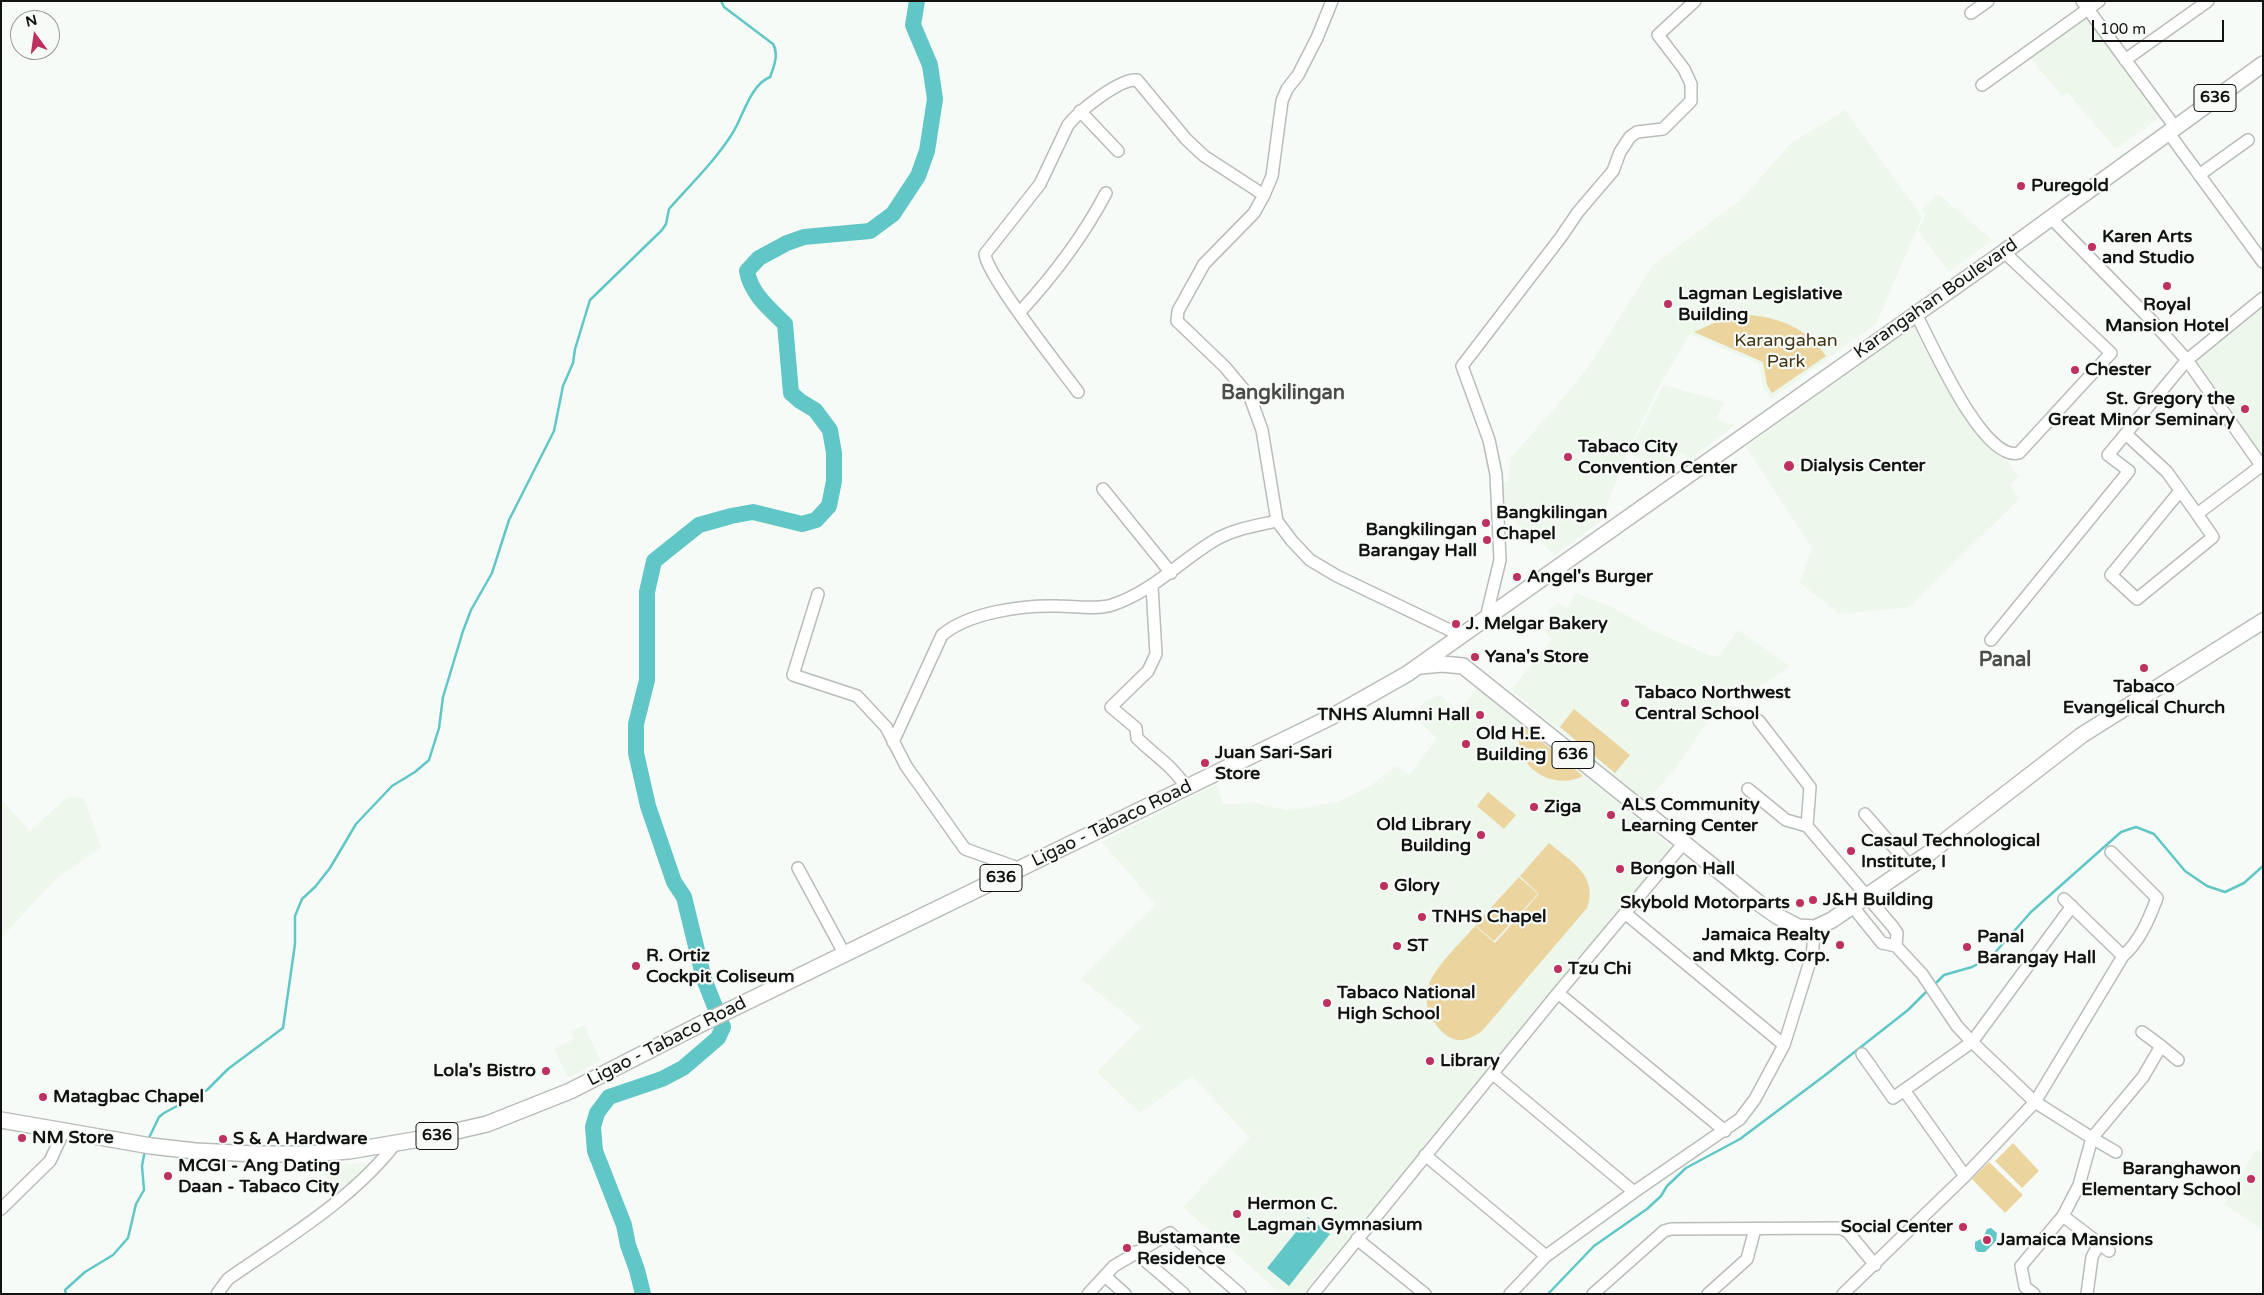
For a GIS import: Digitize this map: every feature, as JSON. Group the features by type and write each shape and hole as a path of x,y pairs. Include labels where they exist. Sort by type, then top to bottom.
{"main road":[{"name":"Karangahan Boulevard","path":"1460,635 2004,252 2263,64"},
{"path":"1815,928 1853,907 1911,867 2082,735 2263,621"},
{"path":"1460,635 1458,650 1463,666"},
{"name":"Ligao - Tabaco Road","path":"1,1120 147,1145 195,1151 306,1154 395,1144 471,1128 524,1111 570,1091 701,1024 1331,716 1418,667 1460,635"},
{"name":"Ligao - Tabaco Road","path":"1418,667 1442,664 1463,666"},
{"name":"636","path":"1463,666 1683,844 1776,916 1798,927 1815,928"}],"street":[{"path":"1332,1 1317,38 1282,101 1272,176 1264,195 1254,213 1204,264 1176,315 1180,325 1225,367 1250,397 1262,430 1277,521 1310,560 1337,576 1460,635"},
{"path":"1486,618 1500,560 1496,474 1489,440 1462,366 1578,212 1613,171 1620,152 1630,137 1637,132 1663,129 1691,101 1691,84 1684,70 1658,35 1695,1"},
{"path":"1971,13 1988,1"},
{"path":"1982,85 2085,5 2099,1"},
{"path":"2125,60 2208,1"},
{"path":"2085,5 2125,60 2199,175 2263,262"},
{"path":"1078,392 990,269 985,254 1040,184 1068,125 1080,111 1126,81 1137,80 1186,139 1204,156 1264,195"},
{"path":"1080,111 1118,151"},
{"path":"2199,175 2248,140"},
{"path":"1020,312 1042,288 1091,221 1106,193"},
{"path":"2051,218 2151,320 2187,360 2262,467 2197,514"},
{"path":"1916,314 1976,424 2003,452 2019,453 2111,352 2004,252"},
{"path":"1991,640 2128,472 2108,455 2187,360 2263,298"},
{"path":"2126,434 2167,472 2213,538 2137,599 2111,575 2180,491"},
{"path":"1103,490 1171,573"},
{"path":"894,742 942,634 955,624 1017,607 1109,606 1152,586 1214,541 1233,531 1277,521"},
{"path":"1152,586 1156,654 1148,671 1111,707 1136,728 1137,738 1166,762 1177,773 1186,787"},
{"path":"818,594 793,675 857,696 886,727 906,766 964,849 1021,869"},
{"path":"1759,721 1810,787 1807,826"},
{"path":"1748,789 1786,820 1807,826 1868,896 1897,933 1896,946"},
{"path":"1865,814 1911,867"},
{"path":"1313,1294 1558,993 1683,844"},
{"path":"1843,1294 1965,1176 2035,1102 2123,956 2130,950 2144,928 2157,898 2111,852"},
{"path":"798,868 845,955"},
{"path":"1862,1054 1893,1098 1972,1042 2068,902 2123,956"},
{"path":"1853,907 1882,943 1896,946 1922,974 1957,1026 2035,1102 2116,1152"},
{"path":"1625,913 1784,1046"},
{"path":"1510,1294 1546,1256 1634,1192 1740,1119 1755,1099 1784,1046 1812,955 1815,928"},
{"path":"1558,993 1725,1130"},
{"path":"2142,1032 2178,1060"},
{"path":"2034,1294 2026,1287 2021,1266 2063,1216 2079,1185 2092,1138 2128,1096 2161,1046"},
{"path":"1493,1074 1634,1192"},
{"path":"1904,1090 1965,1176"},
{"path":"1,1209 50,1161 64,1131"},
{"path":"217,1294 228,1279 347,1193 372,1171 395,1144"},
{"path":"1425,1155 1546,1256"},
{"path":"2063,1216 2104,1247 2092,1257 2087,1294"},
{"path":"1593,1294 1664,1231 1671,1229 1840,1228 1848,1232 1875,1264"},
{"path":"1708,1294 1747,1258 1755,1229"},
{"path":"1088,1294 1114,1266 1170,1233 1240,1294"},
{"path":"1357,1239 1425,1294"},
{"path":"1135,1252 1184,1294"},
{"path":"1105,1276 1125,1294"}],"shaded area":[{"path":"2087,17 2161,116 2116,149 2067,92 2062,96 2030,58"},
{"path":"1845,110 1922,217 1876,324 1771,399 1763,387 1759,364 1690,334 1659,386 1626,456 1600,522 1555,555 1502,511 1500,483 1508,482 1511,457 1557,406 1589,366 1652,266 1743,198 1790,144"},
{"path":"1938,194 1992,240 1949,272 1918,231 1926,215 1921,210"},
{"name":"St. Gregory the Great Minor Seminary","path":"2263,303 2263,458 2193,361"},
{"path":"1915,325 1961,410 1997,455 2008,462 2019,477 2010,485 2019,499 1909,607 1840,614 1800,583 1812,548 1746,447"},
{"path":"1663,385 1725,402 1716,419 1735,425 1689,460 1682,452 1661,471 1629,453"},
{"name":"Tabaco Northwest Central School","path":"1576,593 1612,607 1652,630 1706,654 1718,657 1738,630 1790,666 1755,690 1748,691 1738,688 1715,711 1680,762 1647,802 1511,690 1552,639 1544,631 1557,622 1548,611 1558,603 1568,608"},
{"name":"Tabaco National High School","path":"1477,688 1672,847 1302,1294 1281,1294 1183,1207 1250,1138 1192,1076 1140,1113 1097,1072 1141,1027 1081,979 1156,905 1102,842 1217,784 1223,804 1258,803 1288,811 1338,802 1370,786 1397,766 1409,775 1437,738 1412,716 1426,700 1440,695 1459,711"},
{"path":"67,797 84,798 101,847 56,879 1,938 1,799 30,831"},
{"path":"584,1025 601,1061 568,1078 554,1049 574,1039 571,1031"},
{"name":"Baranghawon Elementary School","path":"2256,1149 2263,1153 2263,1230 2224,1204"},
{"path":"364,1163 368,1168 338,1191 317,1166"}],"green space":[{"name":"Karangahan Park","path":"1750,315 1773,319 1793,326 1811,339 1826,356 1772,393 1767,385 1763,362 1694,332 1723,319"},
{"path":"1574,709 1630,755 1615,773 1560,727"},
{"path":"1522,725 1583,776 1570,780 1557,780 1545,777 1534,771 1526,762 1521,751 1519,739"},
{"path":"1488,792 1516,815 1504,829 1477,806"},
{"path":"1549,843 1573,863 1586,878 1590,897 1587,908 1482,1031 1464,1040 1450,1037 1433,1021 1427,1006 1427,991 1434,974 1475,926 1495,943 1539,894 1520,876"},
{"path":"1519,877 1538,894 1494,941 1475,925"},
{"path":"2013,1143 2039,1171 2022,1188 1995,1161"},
{"path":"1989,1162 2023,1195 2005,1213 1972,1179"}],"water":[{"path":"1308,1217 1330,1234 1289,1286 1267,1268"},
{"name":"Jamaica Mansions","path":"1991,1228 1997,1233 1996,1241 1985,1252 1978,1252 1975,1249 1975,1242 1983,1238 1987,1229"}],"waterway":[{"path":"148,1140 159,1117 207,1090 228,1069 283,1028 295,944 295,916 302,899 315,887 330,868 356,824 392,786 415,772 429,760 439,728 443,697 463,631 471,610 492,573 509,520 554,431 563,386 573,363 575,349 590,300 662,230 666,224 669,209 718,154 736,127 752,94 772,73 776,56 773,44 724,7 721,1"},
{"path":"643,1294 624,1225 595,1151 593,1127 597,1113 609,1097 662,1079 683,1068 718,1038 723,1027 704,979 684,897 674,882 648,806 636,753 636,724 647,680 647,592 654,561 699,525 753,512 802,524 816,520 829,506 834,481 834,453 830,430 815,410 791,393 785,324 757,294 752,287 747,271 759,258 787,243 804,237 870,231 893,214 918,176 927,151 935,99 930,65 913,25 917,1"},
{"path":"1933,986 1944,975 1972,967 1991,957 2031,912 2121,832 2136,827 2154,834 2185,871 2207,886 2225,892 2244,883 2263,866"},
{"path":"1548,1294 1594,1246 1647,1209 1686,1168 1740,1139 1908,1010 1929,989"},
{"path":"66,1294 65,1290 85,1272 113,1255 128,1238 136,1204 144,1190 142,1166 145,1150"}],"place":[{"name":"Puregold","path":"2021,186"},
{"name":"Karen Arts and Studio","path":"2092,247"},
{"name":"Royal Mansion Hotel","path":"2167,286"},
{"name":"Lagman Legislative Building","path":"1668,304"},
{"name":"Chester","path":"2075,370"},
{"name":"St. Gregory the Great Minor Seminary","path":"2245,409"},
{"name":"Tabaco City Convention Center","path":"1568,457"},
{"name":"Dialysis Center","path":"1789,466"},
{"name":"Bangkilingan Chapel","path":"1486,523"},
{"name":"Bangkilingan Barangay Hall","path":"1487,540"},
{"name":"Angel's Burger","path":"1517,577"},
{"name":"J. Melgar Bakery","path":"1456,624"},
{"name":"Yana's Store","path":"1475,657"},
{"name":"Tabaco Evangelical Church","path":"2144,668"},
{"name":"Tabaco Northwest Central School","path":"1625,703"},
{"name":"TNHS Alumni Hall","path":"1480,715"},
{"name":"Old H.E. Building","path":"1466,744"},
{"name":"Juan Sari-Sari Store","path":"1205,763"},
{"name":"Ziga","path":"1534,807"},
{"name":"ALS Community Learning Center","path":"1611,815"},
{"name":"Old Library Building","path":"1481,835"},
{"name":"Casaul Technological Institute, I","path":"1851,851"},
{"name":"Bongon Hall","path":"1620,869"},
{"name":"Glory","path":"1384,886"},
{"name":"J&H Building","path":"1813,900"},
{"name":"Skybold Motorparts","path":"1800,903"},
{"name":"TNHS Chapel","path":"1422,917"},
{"name":"Jamaica Realty and Mktg. Corp.","path":"1840,945"},
{"name":"ST","path":"1397,946"},
{"name":"Panal Barangay Hall","path":"1967,947"},
{"name":"R. Ortiz Cockpit Coliseum","path":"636,966"},
{"name":"Tzu Chi","path":"1558,969"},
{"name":"Tabaco National High School","path":"1327,1003"},
{"name":"Library","path":"1430,1061"},
{"name":"Lola's Bistro","path":"546,1071"},
{"name":"Matagbac Chapel","path":"43,1097"},
{"name":"NM Store","path":"22,1138"},
{"name":"S & A Hardware","path":"223,1139"},
{"name":"MCGI - Ang Dating Daan - Tabaco City","path":"168,1176"},
{"name":"Baranghawon Elementary School","path":"2251,1179"},
{"name":"Hermon C. Lagman Gymnasium","path":"1237,1214"},
{"name":"Social Center","path":"1963,1227"},
{"name":"Jamaica Mansions","path":"1987,1240"},
{"name":"Bustamante Residence","path":"1127,1248"}],"district":[{"name":"Bangkilingan","path":"1283,394"},
{"name":"Panal","path":"2005,661"}]}
